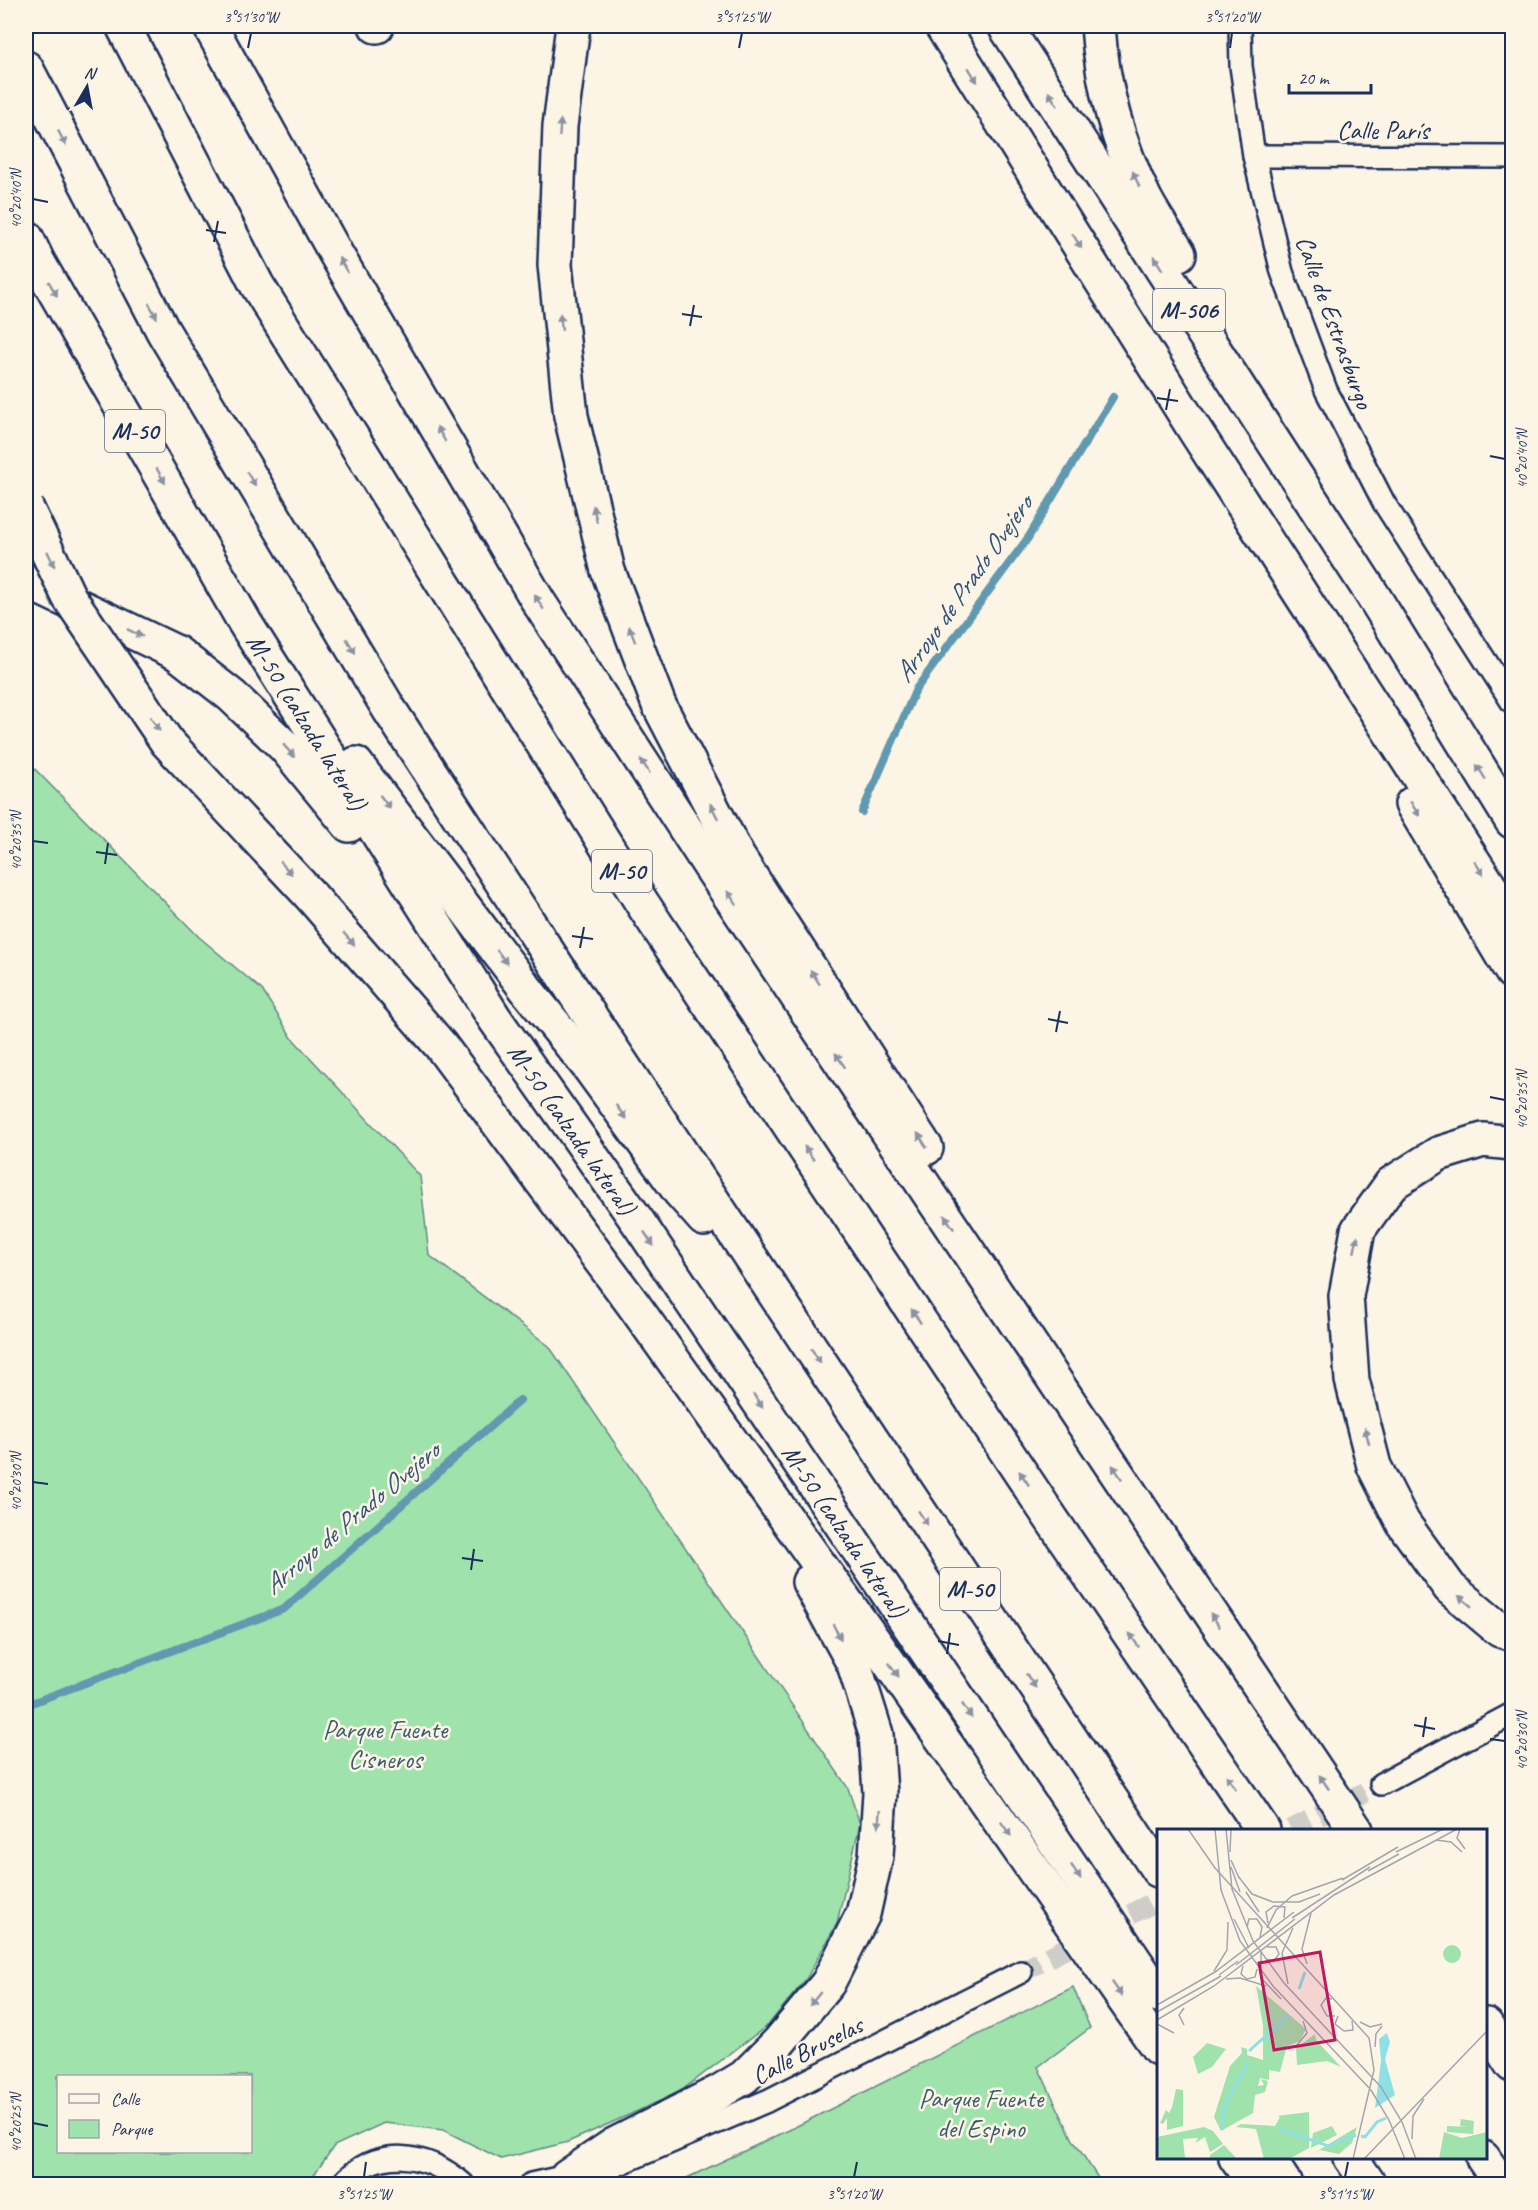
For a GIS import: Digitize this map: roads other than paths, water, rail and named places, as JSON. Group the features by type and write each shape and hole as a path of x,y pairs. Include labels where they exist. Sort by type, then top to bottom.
{"highway":[{"name":"M-50","path":"123,26 257,285 642,903 1044,1508 1262,1829"},
{"path":"210,26 336,254 538,601 711,868 1355,1829"},
{"path":"573,26 560,126 555,265 572,416 608,571 660,705 738,857 1034,1314 1098,1445"},
{"name":"M-506","path":"942,26 1196,432 1512,921"},
{"name":"M-506","path":"1005,26 1372,594 1512,821"},
{"path":"1098,26 1100,56 1116,132 1145,199 1316,476 1372,594"},
{"name":"M-50","path":"26,68 163,331 389,709 564,977 1157,1868"},
{"name":"M-50 (calzada lateral)","path":"26,237 38,262 245,623 495,1019 638,1222 1157,1994"},
{"path":"1196,432 1367,733 1397,778 1512,972"},
{"path":"26,507 69,597 167,742 310,895 441,1046 478,1094 639,1313 872,1639 1157,2047"},
{"path":"26,581 177,653 232,696 285,747 339,811 391,884 495,1019"},
{"name":"M-50","path":"245,623 333,734 530,994 589,1067 680,1192 783,1307"},
{"path":"478,1094 524,1177 606,1289 677,1395 811,1584 854,1664 876,1734 880,1793 876,1856 863,1914 828,1983 778,2043 744,2077 614,2145 570,2181"},
{"path":"1512,1143 1483,1140 1438,1155 1391,1184 1358,1230 1346,1296 1352,1380 1374,1466 1403,1523 1450,1588 1500,1630 1512,1634"},
{"path":"1487,2028 1512,2065"},
{"path":"1237,2159 1255,2184"},
{"path":"1269,2159 1286,2184"},
{"path":"1352,2159 1369,2184"},
{"path":"1484,2159 1501,2184"}],"street":[{"name":"Calle de Estrasburgo","path":"1240,26 1241,66 1254,156 1282,272 1326,390 1384,503 1512,702"},
{"name":"Calle París","path":"1254,156 1512,157"},
{"path":"1381,1784 1512,1713"},
{"name":"Calle Bruselas","path":"531,2184 570,2181 766,2101 1021,1972"},
{"path":"342,2184 367,2165 387,2159 409,2157 430,2162 449,2171 463,2184"}],"waterway":[{"name":"Arroyo de Prado Ovejero","path":"862,812 916,689 1028,538 1113,397"},
{"name":"Arroyo de Prado Ovejero","path":"26,1705 284,1609 520,1400"}],"tunnel":[{"path":"1293,1829 1381,1784"},
{"path":"1021,1972 1157,1901"}],"park label":[{"name":"Parque Fuente Cisneros","path":"385,1744"},
{"name":"Parque Fuente del Espino","path":"981,2113"}]}
